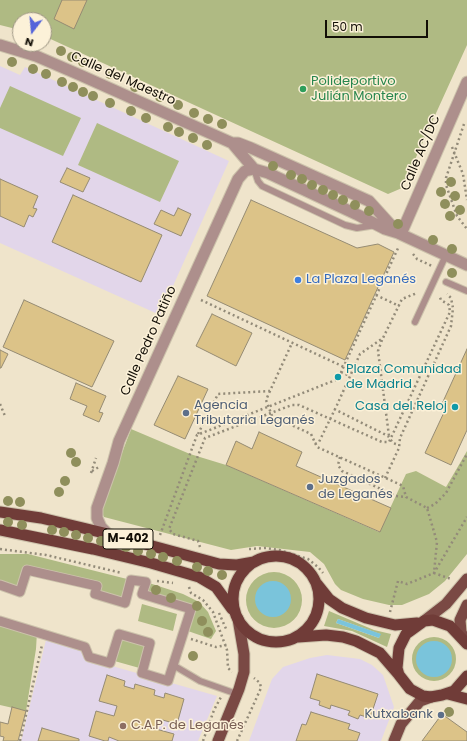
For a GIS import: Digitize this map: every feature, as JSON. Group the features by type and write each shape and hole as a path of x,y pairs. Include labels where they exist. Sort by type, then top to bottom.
{"highway":[{"name":"M-402","path":"0,512 48,520 108,534 199,552 231,566 254,562 265,558 288,559 306,569 329,599 342,608 366,618 395,625 422,622"},
{"name":"M-402","path":"0,530 107,553 192,575 205,580 216,587 244,628 263,640 282,641 295,637 326,635 343,637 380,652 399,675"},
{"path":"236,616 232,598 238,579 254,562"},
{"name":"M-402","path":"295,637 306,630 315,618 319,594 314,581"},
{"path":"465,641 450,626 433,620 422,622 406,634 399,648 397,661 399,675 410,688 423,696 431,697 448,694 459,687 467,676"},
{"path":"448,694 467,699"}],"main road":[{"path":"422,622 446,604 462,580"},
{"path":"465,641 460,620 467,605"},
{"path":"218,741 243,675 245,661 236,616"},
{"path":"394,741 401,724 420,702 431,697"}],"street":[{"name":"Calle del Maestro","path":"0,45 36,56 232,143 238,143 251,148 369,201 400,237"},
{"name":"Calle AC/DC","path":"400,237 467,82"},
{"name":"Calle del Maestro","path":"232,143 254,168 358,214 400,237 418,242 467,265"},
{"name":"Calle Pedro Patiño","path":"108,534 101,527 97,518 97,508 114,463 119,442 238,179 245,171 254,168"},
{"path":"0,585 20,592 27,570 97,586 95,594 125,603 131,580 146,582 142,594 191,609 168,681 142,673 150,643 119,634 110,663 89,656 85,647 0,621"}],"lane":[{"path":"414,322 446,255"},
{"path":"446,282 467,291"},
{"path":"173,665 200,681 237,694"}],"path":[{"path":"465,120 455,155 446,178 446,185 457,216 467,229"},
{"path":"445,133 463,174 467,200"},
{"path":"198,435 338,379 376,295 400,237"},
{"path":"418,242 414,252 415,257 440,269"},
{"path":"385,478 399,445 400,438 451,323 453,311 451,298 441,290 423,283 416,293 402,299 378,351 390,438"},
{"path":"199,552 198,541 171,533 169,529 203,441 209,436 271,413 299,405 329,417 382,442 387,442 450,312 449,305 440,298 441,290"},
{"path":"376,295 399,306"},
{"path":"201,300 344,367"},
{"path":"315,444 318,442 361,352 383,338"},
{"path":"292,343 266,400 272,416 311,434 315,444 403,486 406,497"},
{"path":"341,372 350,376"},
{"path":"153,534 161,536 198,435 218,394 270,391"},
{"path":"0,404 5,416"},
{"path":"334,409 390,438 395,444 399,445"},
{"path":"427,508 435,504 446,493 467,454"},
{"path":"340,457 338,465 342,471 396,496 406,497 427,508 437,542 434,573"},
{"path":"90,474 96,458 102,465"},
{"path":"384,610 390,612 398,581 408,584 434,573 467,517"},
{"path":"193,545 199,552"},
{"path":"199,552 205,548"},
{"path":"247,550 266,548 308,559 318,567 327,580"},
{"path":"0,549 46,555 125,574"},
{"path":"434,573 453,579 462,580"},
{"path":"192,575 189,587 191,593 203,600 213,612 226,645 228,668 235,673"},
{"path":"153,580 177,584"},
{"path":"182,585 196,590"},
{"path":"217,611 228,634"},
{"path":"20,741 44,635"},
{"path":"183,637 216,647 232,644"},
{"path":"203,741 215,707 235,673 234,668"},
{"path":"237,741 261,686 259,681 249,677"}],"shaded area":[{"path":"0,66 20,75 25,67 229,161 160,315 0,243"},
{"path":"46,640 83,650 98,662 217,696 198,741 21,741"},
{"path":"327,655 360,659 372,665 383,675 394,707 381,741 249,741 272,679 283,667 310,658"}],"green space":[{"name":"Polideportivo Julián Montero","path":"0,0 467,0 467,45 402,188 388,194 52,40 52,12 12,12 12,28 0,25"},
{"path":"10,86 81,118 63,156 0,128 0,108"},
{"path":"97,123 179,161 160,202 78,165"},
{"path":"131,429 190,454 226,465 379,532 406,474 416,471 446,487 467,451 467,554 445,581 429,594 402,605 389,605 363,599 341,590 335,584 324,564 310,552 257,546 231,550 104,517 102,513 104,501"},
{"path":"0,554 28,554 131,580 125,603 95,594 97,587 28,570 20,592 0,585"},
{"path":"268,572 280,572 294,580 302,594 300,611 294,620 280,628 268,628 258,623 251,616 246,606 246,594 251,584 258,577"},
{"path":"146,582 183,594 199,602 208,612 216,631 211,639 185,630 191,610 142,594"},
{"path":"142,604 177,614 173,631 138,621"},
{"path":"329,611 374,630 391,634 387,647 352,631 324,626","holes":["338,619 380,634 379,638 336,623"]},
{"path":"0,621 37,632 36,649 26,711 0,705"},
{"path":"119,634 150,643 143,669 111,660"},
{"path":"430,637 438,637 443,638 450,643 455,650 455,668 450,675 443,680 430,681 422,678 415,671 412,663 412,655 415,647 422,640"}],"water":[{"path":"276,581 286,586 290,592 290,606 286,612 280,616 270,617 260,612 256,606 255,596 260,586 266,582"},
{"path":"338,619 381,634 379,638 336,623"},
{"path":"437,641 447,646 451,652 451,666 447,672 441,676 431,677 421,672 417,666 416,656 421,646 427,642"}],"building":[{"path":"62,0 87,0 74,29 54,19"},
{"path":"67,168 90,178 83,192 60,182"},
{"path":"0,179 38,196 33,208 37,209 33,217 29,215 24,227 0,216"},
{"path":"73,195 162,235 141,282 52,242"},
{"name":"La Plaza Leganés","path":"251,200 357,248 378,244 394,252 345,360 207,296"},
{"path":"178,208 191,214 181,236 154,224 161,210 174,216"},
{"path":"24,300 114,341 92,387 3,347"},
{"path":"212,314 252,333 236,366 196,346"},
{"name":"Casa del Reloj","path":"467,349 467,430 451,465 425,453 446,408 441,406"},
{"path":"0,350 8,354 1,368 0,368"},
{"path":"178,376 208,389 185,439 154,425"},
{"path":"76,383 106,396 99,412 103,413 99,422 83,415 87,406 70,399"},
{"name":"Juzgados de Leganés","path":"259,432 302,452 296,466 391,508 380,532 226,465 236,441 252,449"},
{"path":"317,674 378,694 370,718 360,715 358,719 348,715 350,711 331,705 330,709 319,705 320,701 310,698"},
{"path":"107,675 125,681 124,686 134,689 135,684 155,690 154,695 164,698 165,693 184,699 177,724 159,719 156,729 174,734 172,741 119,741 109,737 108,741 105,741 89,736 96,711 114,716 117,706 99,701"},
{"path":"12,707 26,711 18,741 3,741 4,737 0,736 0,722 8,724"},
{"path":"311,712 350,724 348,729 360,733 357,741 296,741 302,724 306,725"},
{"path":"442,714 467,732 467,741 422,741"},
{"path":"42,728 79,739 79,741 38,741"}],"place":[{"name":"Polideportivo Julián Montero","path":"303,89"},
{"name":"La Plaza Leganés","path":"298,280"},
{"name":"Plaza Comunidad de Madrid","path":"338,377"},
{"name":"Casa del Reloj","path":"455,407"},
{"name":"Agencia Tributaria Leganés","path":"186,413"},
{"name":"Juzgados de Leganés","path":"310,487"},
{"name":"Kutxabank","path":"441,715"},
{"name":"C.A.P. de Leganés","path":"123,726"}]}
